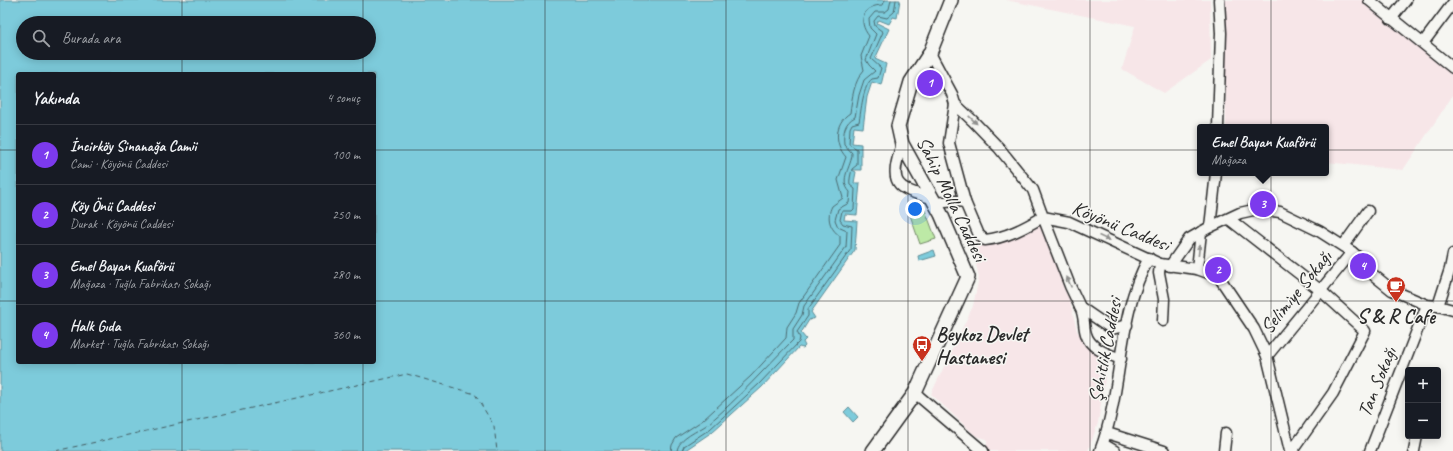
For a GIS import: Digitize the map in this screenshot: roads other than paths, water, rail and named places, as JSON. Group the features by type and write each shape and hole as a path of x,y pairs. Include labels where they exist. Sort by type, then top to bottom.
{"main road":[{"name":"Sahip Molla Caddesi","path":"873,451 915,393 968,277 934,200 902,144 898,126 911,82 930,53 951,0"}],"street":[{"path":"1218,124 1221,33 1219,0"},
{"path":"1369,0 1453,68"},
{"path":"1391,19 1406,0"},
{"path":"1423,43 1453,3"},
{"name":"Köyönü Caddesi","path":"930,53 952,94 955,104 999,148 1033,190 1043,217 1070,222 1160,264 1197,269 1219,277 1254,329 1267,356 1291,451"},
{"path":"955,104 949,143 964,202 979,235 985,240 995,239 1043,217 1070,286 1084,314 1086,334 1089,342 1095,347 1121,359"},
{"path":"902,144 895,172 897,180 902,188 909,192 934,200 964,202"},
{"path":"1210,227 1216,176"},
{"path":"1170,266 1189,239 1210,227 1240,213 1258,210 1280,212 1319,231 1352,252 1370,267 1371,273 1392,290 1427,305 1453,310"},
{"path":"1342,246 1368,211"},
{"path":"1229,219 1320,290 1365,331 1333,393 1291,451"},
{"path":"1197,269 1201,232"},
{"name":"Selimiye Sokağı","path":"1267,356 1352,252"},
{"path":"1438,306 1450,269 1453,254"},
{"name":"Şehitlik Caddesi","path":"1101,448 1107,433 1127,325 1139,275 1149,258"},
{"path":"1160,264 1159,274 1164,299 1163,321"},
{"name":"Tan Sokağı","path":"1370,451 1427,305"},
{"path":"1080,307 1112,329 1127,325"},
{"path":"915,393 983,451"},
{"path":"1107,433 1164,451"},
{"path":"1224,451 1226,433"},
{"path":"1414,451 1416,439"},
{"path":"1101,448 1115,451"}],"water":[{"path":"0,0 900,0 897,18 893,17 889,24 879,20 877,23 889,29 875,59 886,64 881,85 872,82 867,97 863,128 854,127 852,143 861,144 861,170 852,170 856,172 854,183 860,183 857,215 845,214 844,220 857,221 855,250 811,312 815,318 809,320 801,333 806,339 803,342 805,346 803,348 799,347 762,387 712,432 684,451 660,451 659,449 657,451 0,451"},
{"path":"934,250 936,256 919,261 918,256"},
{"path":"849,407 858,417 853,422 844,412"}],"place":[{"name":"İncirköy Sinanağa Camii","path":"930,83"},
{"name":"Emel Bayan Kuaförü","path":"1263,204"},
{"name":"Halk Gıda","path":"1363,266"},
{"name":"Köy Önü Caddesi","path":"1218,270"},
{"name":"S & R Cafe","path":"1396,303"},
{"name":"Beykoz Devlet Hastanesi","path":"922,362"}]}
